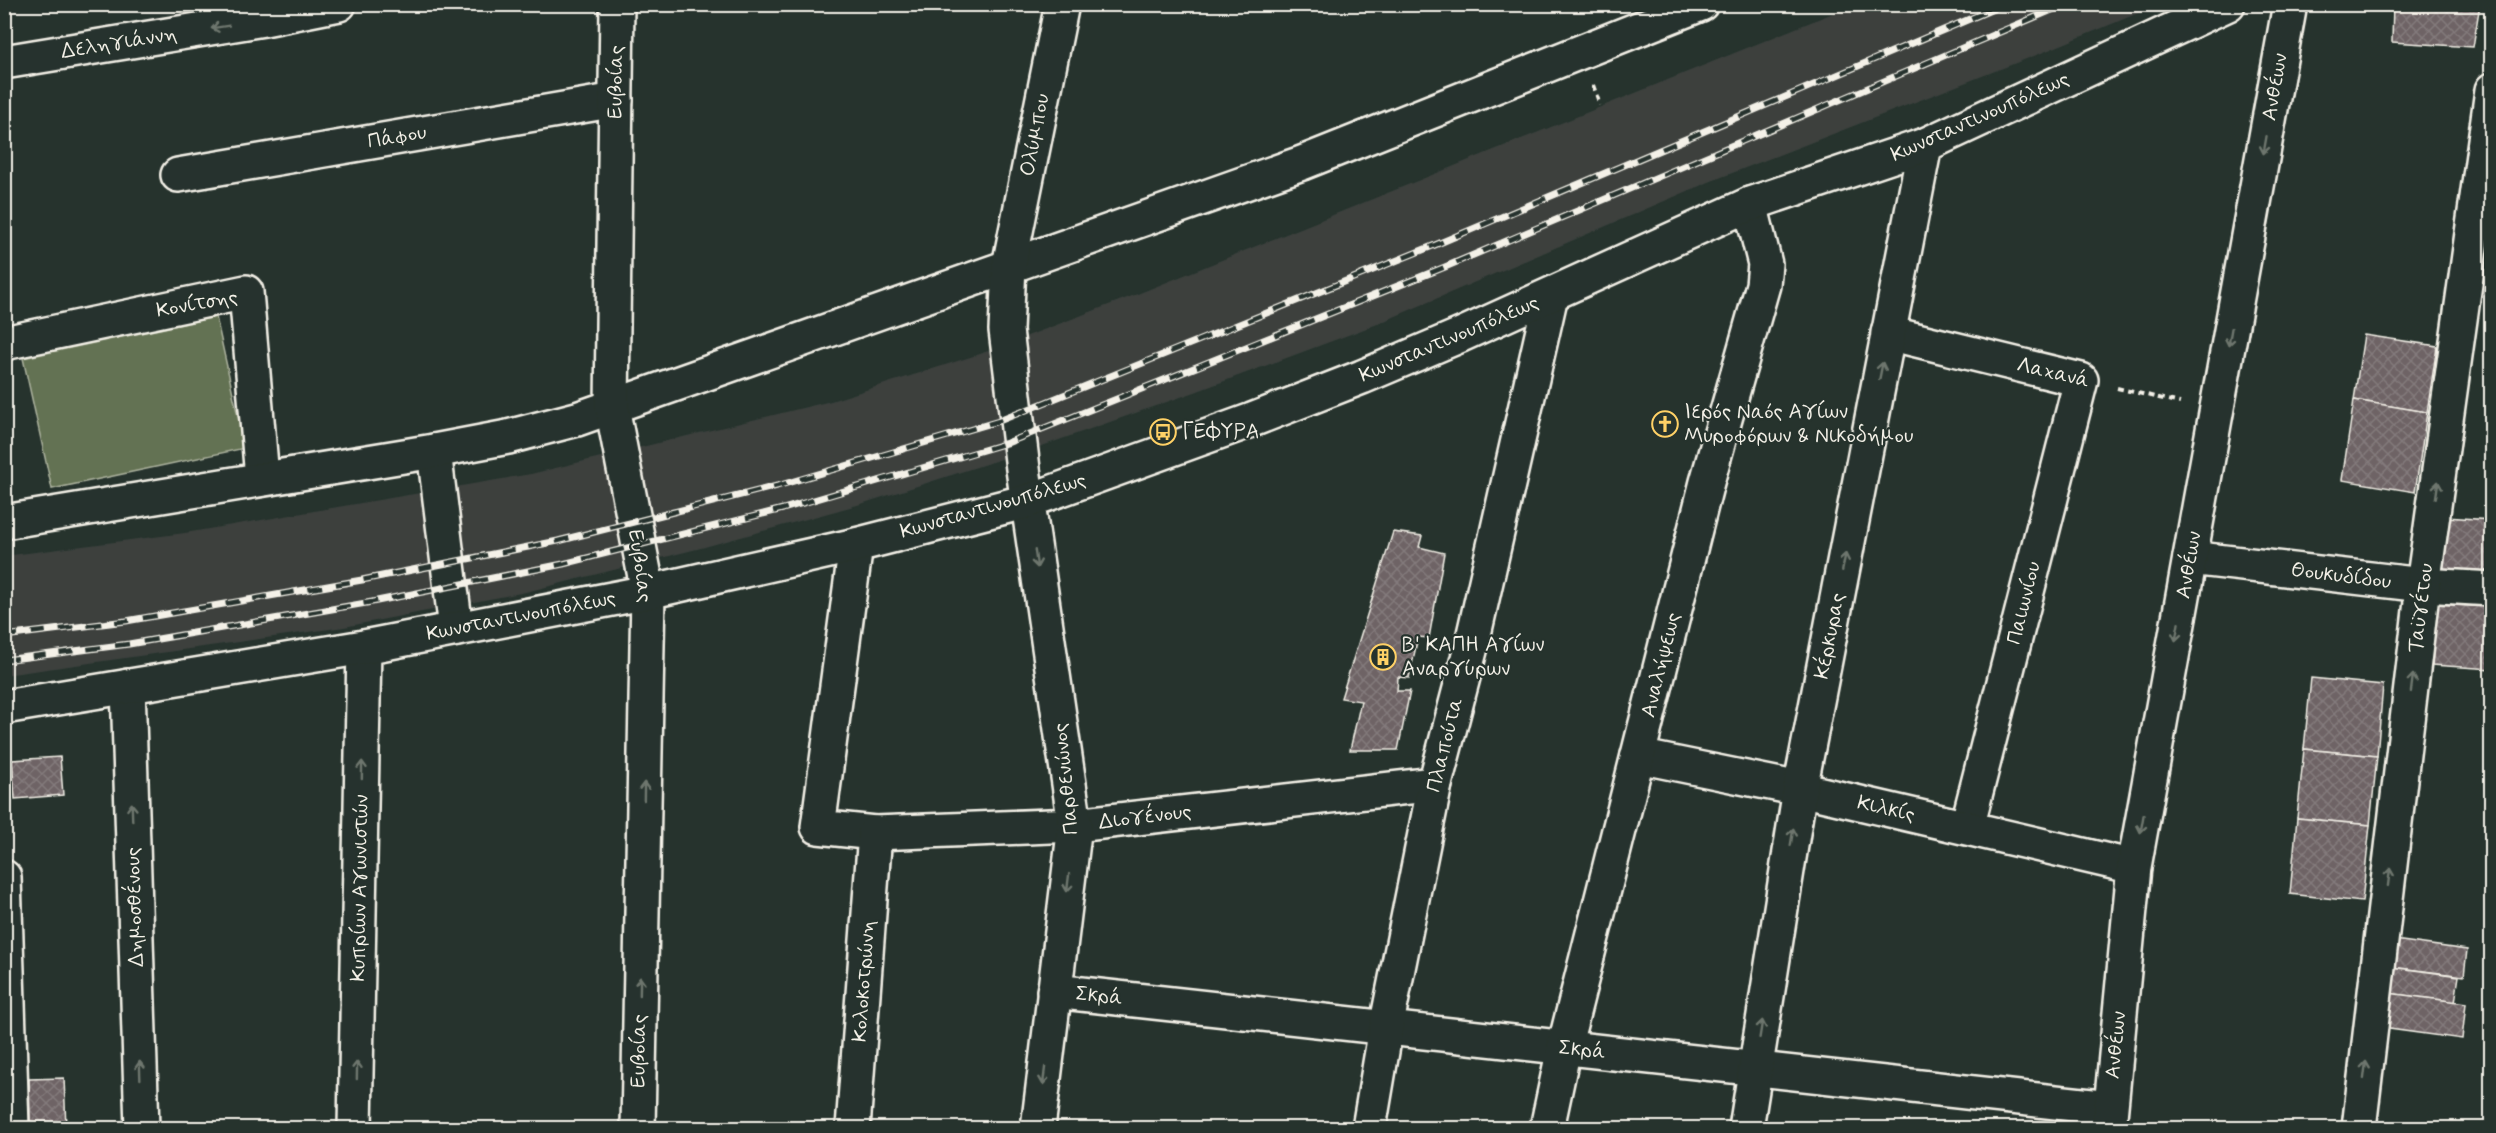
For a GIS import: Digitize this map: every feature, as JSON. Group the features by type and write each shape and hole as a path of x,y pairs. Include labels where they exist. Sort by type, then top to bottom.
{"street":[{"name":"Δεληγιάννη","path":"4,62 263,12 339,4"},
{"name":"Ευβοίας","path":"617,4 612,407 648,591 638,1128"},
{"name":"Ολύμπου","path":"1028,501 1006,330 1009,266 1062,4"},
{"name":"Κωνσταντινουπόλεως","path":"4,707 364,646 648,591 856,545 1028,501 1252,420 1362,377 1551,295 1750,204 1925,145 2228,4"},
{"name":"Ανθέων","path":"2110,1118 2134,867 2290,4"},
{"path":"4,522 434,451 508,437 612,407 1302,163 1692,6"},
{"name":"Ταϋγέτου","path":"2359,1128 2423,585 2492,90"},
{"name":"Πάφου","path":"178,175 616,100"},
{"name":"Κέρκυρας","path":"1746,1128 1800,789 1925,145"},
{"name":"Αναλήψεως","path":"1547,1128 1564,1047 1707,482 1763,285 1765,264 1750,204"},
{"name":"Κονίτσης","path":"4,343 246,292 262,478"},
{"name":"Πλαπούτα","path":"1369,1128 1386,1028 1434,784 1472,643 1551,295"},
{"name":"Λαχανά","path":"1888,333 2081,380"},
{"name":"Παιωνίου","path":"1968,827 2081,380"},
{"path":"434,451 456,629"},
{"name":"Παρθενώνος","path":"1028,501 1075,825 1038,1128"},
{"name":"Διογένους","path":"856,545 818,828 875,833 1075,825 1434,784"},
{"name":"Θουκυδίδου","path":"2190,558 2423,585 2492,589"},
{"name":"Κυπρίων Αγωνιστών","path":"356,1128 364,646"},
{"name":"Δημοσθένους","path":"128,686 142,1128"},
{"name":"Κιλκίς","path":"1638,756 1800,789 2134,867"},
{"name":"Κολοκοτρώνη","path":"853,1128 875,833"},
{"path":"4,877 12,1128"},
{"name":"Σκρά","path":"1054,991 1755,1069 2110,1118"}],"path":[{"name":"Λαχανά","path":"2081,380 2217,411"}],"shaded area":[{"path":"1853,5 2158,5 2039,54 1709,182 1375,325 1042,446 861,504 701,548 526,592 344,627 5,675 4,556 185,533 531,474 831,401 980,354 1140,293"}],"green space":[{"path":"216,317 245,448 52,489 23,358"}],"building":[{"path":"2393,4 2480,4 2473,47 2392,42"},
{"path":"2364,335 2437,346 2427,412 2354,400"},
{"path":"2354,400 2427,412 2415,492 2342,480"},
{"path":"2445,517 2492,520 2492,577 2442,573"},
{"name":"Β' ΚΑΠΗ Αγίων Αναργύρων","path":"1393,532 1422,536 1419,547 1444,553 1429,638 1418,637 1409,678 1398,677 1397,691 1410,691 1398,750 1350,750 1361,701 1341,698"},
{"path":"2436,604 2492,607 2492,669 2432,665"},
{"path":"2311,678 2383,685 2377,756 2304,749"},
{"path":"2304,749 2377,756 2370,825 2297,818"},
{"path":"60,757 63,795 15,799 12,760"},
{"path":"2297,818 2370,825 2362,902 2290,894"},
{"path":"2387,939 2467,950 2464,976 2383,966"},
{"path":"2383,966 2459,976 2455,1002 2380,992"},
{"path":"2380,992 2466,1003 2462,1039 2375,1027"},
{"path":"64,1078 66,1128 30,1128 29,1079"}],"railway":[{"path":"4,636 126,621 362,580 558,541 777,486 999,421 1435,245 2005,4"},
{"path":"4,660 129,644 372,602 563,564 783,509 1007,443 1445,267 2066,4"}],"place":[{"name":"Ιερός Ναός Αγίων Μυροφόρων & Νικοδήμου","path":"1665,424"},
{"name":"ΓΕΦΥΡΑ","path":"1163,432"},
{"name":"Β' ΚΑΠΗ Αγίων Αναργύρων","path":"1383,657"}]}
